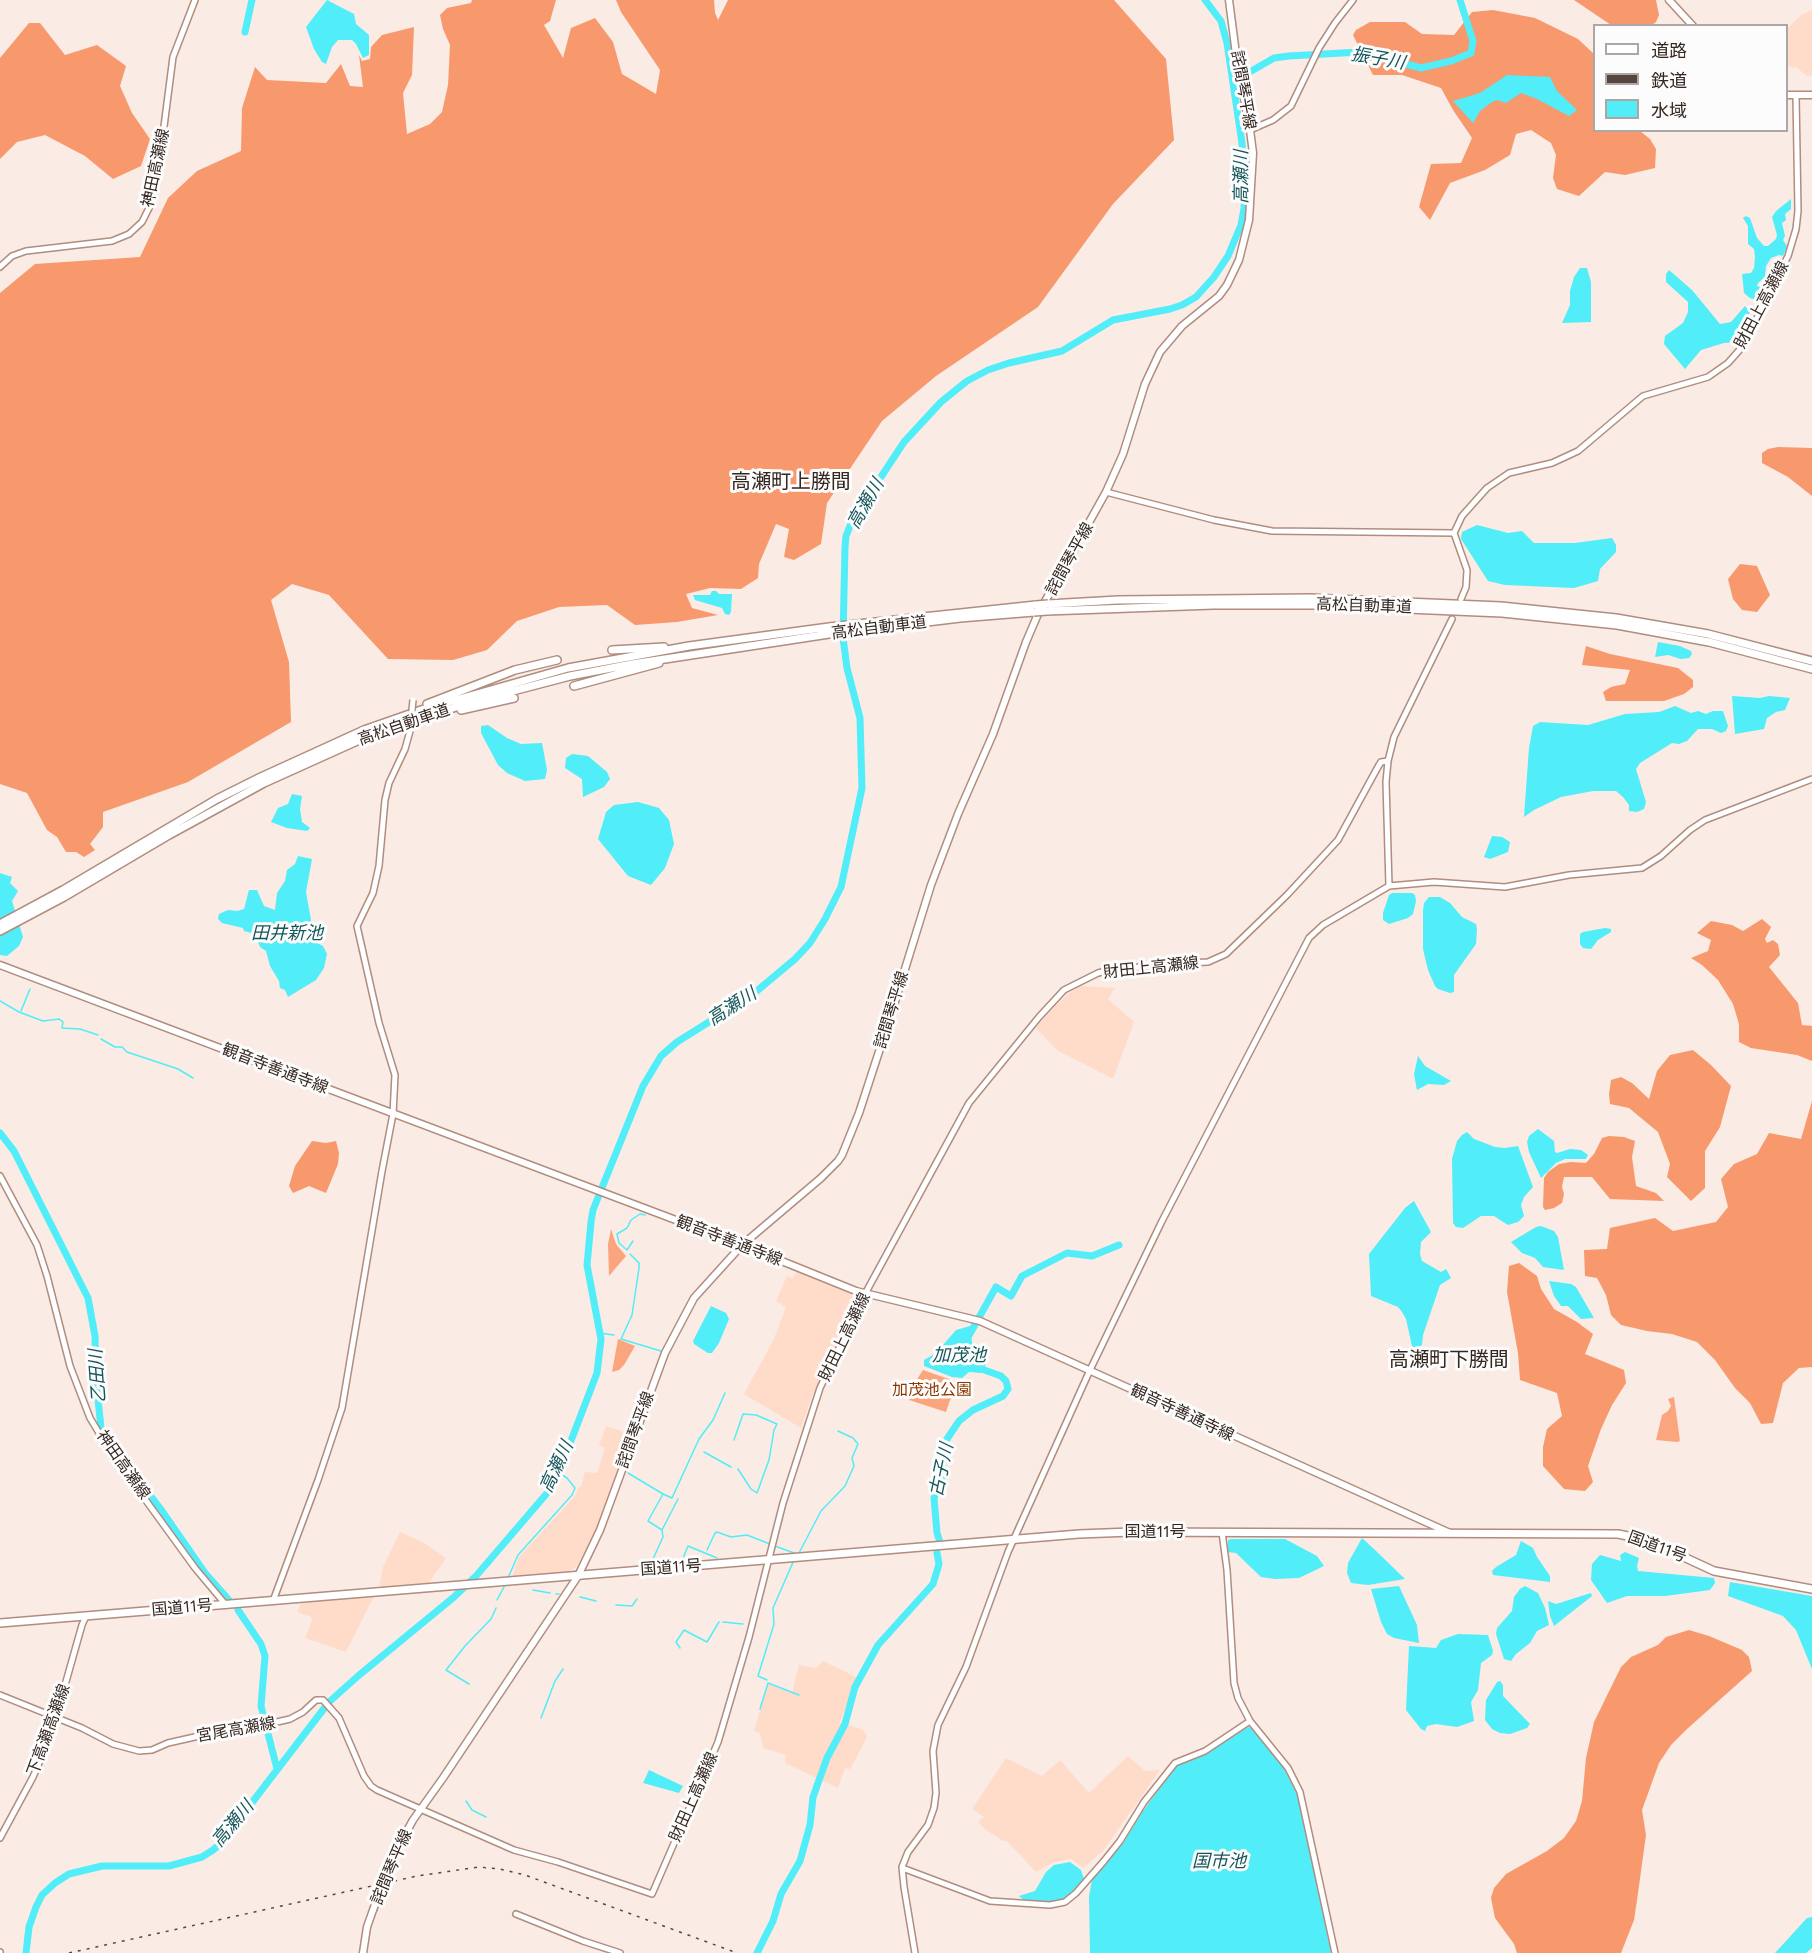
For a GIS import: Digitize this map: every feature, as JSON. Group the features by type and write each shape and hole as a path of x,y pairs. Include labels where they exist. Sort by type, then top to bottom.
{"highway":[{"name":"高松自動車道","path":"0,931 217,800 307,755 364,730 424,709 568,668 689,646 1118,600 1310,598 1501,606 1616,618 1708,634 1812,661"},
{"name":"高松自動車道","path":"1047,608 1312,604 1502,613 1626,627 1709,642 1812,669"},
{"name":"高松自動車道","path":"0,924 64,897 169,835 264,783 340,748 502,693 570,676 829,631"},
{"path":"612,650 689,646"},
{"path":"574,686 668,661 726,649"},
{"path":"364,730 465,688 515,670 557,660"},
{"path":"431,716 514,698"},
{"name":"国道11号","path":"0,1623 1107,1533 1618,1534 1647,1540 1714,1571 1812,1589"}],"main road":[{"name":"神田高瀬線","path":"0,267 12,256 26,251 112,241 129,234 142,222 149,208 159,165 173,57 195,0"},
{"name":"詫間琴平線","path":"363,1953 367,1927 396,1851 408,1827 578,1576 600,1530 671,1340 694,1298 742,1245 821,1178 842,1155 859,1113 930,885 993,734 1038,614 1106,492 1123,454 1145,384 1160,352 1182,326 1219,296 1236,267 1250,211 1253,153 1229,0"},
{"path":"1250,130 1273,120 1291,106 1319,48 1353,0"},
{"path":"1669,0 1691,24"},
{"path":"1788,95 1812,95"},
{"name":"財田上高瀬線","path":"1454,533 1462,516 1487,488 1498,480 1515,471 1552,463 1578,451 1643,396 1708,377 1728,363 1743,346 1788,256 1796,230 1798,211 1796,96"},
{"path":"1106,492 1214,520 1272,531 1454,533 1467,570 1466,587 1461,599"},
{"name":"財田上高瀬線","path":"1389,886 1386,782 1388,761 1394,737 1452,619"},
{"path":"273,1601 342,1408 393,1114 395,1075 379,1023 357,926 373,893 380,866 385,800 389,783 405,749 410,731 413,700"},
{"name":"財田上高瀬線","path":"422,1809 514,1850 652,1894 718,1742 749,1637 794,1465 813,1405 865,1294 969,1102 1061,992 1106,971 1208,962 1223,956 1287,895 1338,840 1379,765 1381,762 1388,761"},
{"path":"915,1953 902,1867 908,1852 928,1825 934,1808 936,1786 933,1751 938,1725 966,1667 1002,1565 1090,1370 1162,1221 1305,945 1323,925 1389,886 1434,882 1505,887 1569,875 1642,868 1661,856 1705,820 1812,779"},
{"name":"観音寺善通寺線","path":"0,965 742,1245 865,1294 978,1321 1451,1533"},
{"name":"神田高瀬線","path":"0,1176 37,1245 70,1366 90,1418 195,1568 226,1605"},
{"path":"1222,1532 1227,1570 1234,1683 1238,1698 1250,1721 1288,1768 1300,1792 1335,1953"},
{"name":"下高瀬高瀬線","path":"0,1838 33,1777 56,1717 86,1616"},
{"name":"宮尾高瀬線","path":"0,1695 56,1717 113,1744 139,1751 152,1750 168,1743 199,1736 296,1717 316,1700 323,1700 339,1718 364,1776 371,1786 422,1809"},
{"path":"905,1869 990,1901 1050,1905 1065,1902 1076,1893 1120,1841 1144,1802 1174,1763 1205,1751 1250,1721"},
{"path":"516,1914 582,1941 620,1953"}],"shaded area":[{"path":"472,0 556,0 550,21 544,25 563,58 571,28 595,18 613,42 622,74 656,94 660,70 621,12 616,0 714,0 718,20 728,0 1114,0 1166,59 1174,140 1113,204 1038,307 936,376 882,421 827,503 821,544 794,560 784,557 789,529 776,524 759,564 758,578 741,589 710,588 686,594 692,608 718,615 677,622 635,625 607,605 559,607 517,621 487,650 453,660 388,659 329,595 292,584 271,600 289,662 291,722 188,782 103,812 103,827 90,844 95,850 84,857 76,852 66,852 57,837 47,830 27,793 0,784 0,293 35,264 140,257 168,198 197,171 241,151 242,108 255,67 267,80 326,83 341,64 350,86 363,87 359,55 362,61 370,59 371,47 382,35 414,27 412,75 403,93 407,134 430,124 442,112 448,85 450,45 440,15 447,8 471,3"},
{"path":"1574,0 1656,0 1659,15 1653,24 1610,24"},
{"path":"1493,10 1535,18 1578,39 1593,53 1593,132 1641,132 1650,139 1656,149 1655,168 1625,175 1605,172 1579,196 1557,189 1553,178 1556,155 1551,143 1531,130 1516,134 1510,155 1485,170 1450,183 1430,220 1419,207 1431,164 1461,163 1472,138 1441,88 1402,75 1373,75 1353,35 1356,30 1370,22 1405,22 1422,34 1454,35 1472,12"},
{"path":"1812,10 1812,75 1807,76 1796,67 1792,68 1788,65 1788,28 1801,15"},
{"path":"29,23 40,23 65,55 97,45 126,66 120,86 132,113 150,139 141,166 113,179 85,156 45,135 17,142 0,159 0,58"},
{"path":"1778,447 1812,448 1812,496 1788,477 1762,463 1762,453"},
{"path":"1740,564 1757,566 1770,595 1757,612 1742,610 1733,599 1728,579"},
{"path":"1586,646 1610,654 1678,668 1693,680 1693,687 1684,694 1664,701 1606,701 1603,692 1611,687 1625,684 1630,670 1582,665"},
{"path":"1762,919 1771,927 1765,939 1767,943 1773,940 1778,944 1780,955 1769,967 1798,1003 1802,1025 1812,1026 1812,1061 1797,1055 1751,1048 1739,1042 1739,1024 1733,1004 1718,980 1691,958 1708,951 1711,940 1697,933 1711,921 1732,925 1743,931"},
{"path":"1082,986 1115,988 1108,999 1134,1022 1113,1079 1057,1050 1036,1028 1053,1008 1072,991"},
{"path":"1693,1050 1731,1086 1720,1127 1705,1151 1705,1188 1691,1201 1667,1177 1670,1164 1658,1132 1629,1108 1610,1104 1609,1094 1611,1080 1621,1077 1632,1083 1649,1099 1657,1071 1670,1055"},
{"path":"1812,1101 1812,1367 1799,1368 1783,1383 1773,1423 1761,1424 1750,1403 1697,1342 1672,1334 1621,1325 1611,1315 1606,1295 1597,1278 1585,1276 1584,1250 1607,1249 1610,1228 1655,1218 1673,1231 1716,1222 1728,1207 1721,1179 1734,1164 1757,1154 1769,1133 1801,1139"},
{"path":"1624,1137 1635,1141 1632,1157 1636,1186 1656,1193 1664,1201 1610,1199 1592,1177 1564,1177 1562,1203 1545,1210 1543,1207 1544,1178 1548,1172 1559,1164 1586,1163 1594,1154 1602,1138"},
{"path":"312,1141 326,1143 336,1141 339,1153 338,1164 326,1193 309,1186 293,1193 289,1186 295,1166"},
{"path":"1519,1263 1537,1276 1541,1289 1554,1309 1593,1334 1585,1354 1624,1370 1626,1383 1601,1429 1588,1466 1593,1482 1585,1491 1564,1489 1543,1466 1543,1447 1547,1429 1562,1416 1557,1393 1520,1380 1518,1353 1507,1292 1509,1266"},
{"path":"797,1271 850,1293 855,1304 812,1396 801,1428 744,1394 773,1341 786,1307 776,1301 787,1276 793,1278"},
{"path":"606,1426 631,1434 597,1528 577,1566 570,1571 512,1577 519,1557 575,1496 581,1487 585,1472 597,1473 605,1448 599,1445"},
{"path":"400,1532 424,1543 446,1558 428,1584 379,1589 383,1567"},
{"path":"374,1596 346,1652 305,1638 312,1620 311,1617 297,1612 301,1603"},
{"path":"1689,1630 1742,1650 1749,1657 1752,1671 1687,1729 1671,1745 1659,1763 1642,1810 1646,1835 1637,1900 1634,1920 1621,1953 1517,1953 1514,1944 1495,1918 1491,1898 1494,1888 1506,1874 1547,1851 1564,1838 1576,1821 1582,1801 1586,1758 1594,1722 1621,1667 1631,1657 1658,1645 1666,1637"},
{"path":"823,1661 858,1678 840,1722 863,1730 867,1737 850,1769 845,1768 838,1788 785,1763 786,1755 763,1748 760,1733 754,1731 768,1684 792,1693 799,1665 817,1668"},
{"path":"1128,1756 1145,1771 1160,1770 1103,1851 1083,1868 1072,1859 1053,1862 1036,1872 1007,1841 1003,1841 985,1829 978,1822 984,1817 972,1809 1006,1758 1042,1776 1060,1760 1089,1793"}],"green space":[{"path":"611,1229 616,1244 626,1256 609,1276 608,1244"},
{"path":"618,1339 635,1346 624,1365 612,1372"},
{"name":"加茂池公園","path":"923,1370 963,1384 950,1400 946,1412 909,1400 910,1390"},
{"path":"1674,1397 1680,1441 1656,1440 1662,1415 1671,1406 1668,1399"}],"water":[{"path":"327,0 354,14 356,24 369,35 369,55 363,58 352,40 338,40 332,47 326,64 322,62 314,49 306,27"},
{"path":"1507,75 1550,77 1557,91 1577,110 1569,116 1521,93 1506,103 1497,100 1492,102 1480,111 1473,123 1453,101 1480,93"},
{"path":"1791,199 1791,209 1785,214 1786,220 1782,223 1785,236 1783,240 1787,246 1783,256 1771,258 1766,266 1765,277 1757,286 1762,288 1760,295 1756,300 1750,298 1744,293 1742,274 1751,273 1755,257 1754,249 1748,244 1748,226 1743,218 1746,216 1750,218 1757,238 1764,246 1768,246 1777,235 1772,217"},
{"path":"1580,268 1587,268 1591,282 1591,322 1562,323 1570,305 1570,291 1574,277"},
{"path":"1669,270 1692,290 1720,324 1731,322 1745,306 1750,312 1744,325 1747,330 1740,342 1724,343 1701,350 1685,369 1664,344 1665,336 1683,323 1688,312 1688,302 1666,282 1666,274"},
{"path":"1477,525 1508,533 1522,531 1534,543 1575,543 1612,538 1616,545 1616,552 1600,569 1598,581 1574,588 1505,585 1488,581 1461,539 1462,532"},
{"path":"712,591 719,594 732,594 729,615 725,614 722,608 695,600 693,595 710,595"},
{"path":"1658,642 1680,646 1691,651 1692,654 1689,658 1681,659 1668,655 1655,657"},
{"path":"1732,696 1790,698 1785,710 1776,712 1767,718 1764,729 1735,734"},
{"path":"1675,706 1691,713 1698,711 1706,714 1723,711 1728,726 1726,731 1721,733 1712,729 1698,729 1687,741 1679,744 1672,743 1640,763 1636,769 1646,802 1644,809 1637,812 1629,811 1629,805 1616,791 1593,791 1561,797 1524,817 1529,748 1533,726 1540,722 1588,725 1625,714 1659,712"},
{"path":"488,725 521,744 542,743 547,770 545,779 525,781 507,773 498,765 481,733 481,726"},
{"path":"572,754 588,756 607,772 610,779 604,787 583,797 582,779 565,768 566,758"},
{"path":"292,794 302,796 300,809 302,822 310,828 307,831 287,828 271,822 278,808 288,804"},
{"path":"638,802 659,808 669,820 674,844 665,868 651,885 628,876 598,839 606,812 614,805"},
{"path":"1492,836 1502,837 1510,842 1508,852 1490,859 1484,857"},
{"name":"田井新池","path":"298,856 312,859 306,892 315,942 323,946 327,954 324,968 316,980 288,997 285,990 280,988 266,951 260,947 255,934 244,931 243,928 222,923 218,919 219,914 228,910 244,909 249,890 257,890 264,906 275,910 277,893 285,881 287,870 295,864"},
{"path":"0,873 12,877 10,883 18,891 12,901 23,937 19,946 7,956 0,955"},
{"path":"1412,893 1416,901 1413,914 1389,924 1383,920 1383,913 1389,895"},
{"path":"1429,897 1440,897 1450,903 1462,917 1476,924 1476,944 1454,975 1454,992 1450,993 1435,986 1423,949 1423,910 1424,903"},
{"path":"1605,928 1611,929 1611,932 1598,940 1591,949 1583,948 1580,944 1580,934"},
{"path":"1418,1056 1425,1066 1451,1081 1444,1085 1428,1084 1417,1090 1414,1074"},
{"path":"1538,1129 1554,1141 1555,1152 1570,1149 1581,1150 1588,1155 1586,1159 1565,1159 1556,1163 1541,1178 1527,1142 1529,1136"},
{"path":"1467,1132 1474,1139 1495,1147 1518,1146 1533,1187 1524,1197 1521,1205 1524,1216 1518,1222 1508,1225 1494,1216 1481,1216 1463,1228 1456,1227 1453,1223 1452,1159 1457,1141"},
{"path":"1414,1201 1431,1232 1421,1242 1422,1261 1441,1272 1446,1269 1451,1278 1440,1285 1423,1335 1422,1345 1414,1349 1406,1319 1398,1307 1371,1296 1369,1254 1405,1208"},
{"path":"1541,1226 1554,1231 1558,1237 1564,1270 1543,1267 1535,1258 1522,1253 1511,1242"},
{"path":"1549,1281 1571,1284 1576,1287 1594,1318 1581,1319 1568,1306 1561,1306 1554,1296"},
{"path":"711,1306 726,1313 729,1319 719,1343 712,1353 708,1353 693,1341"},
{"name":"加茂池","path":"970,1326 972,1343 986,1364 981,1373 969,1372 962,1378 952,1377 924,1366 924,1360 936,1353 956,1330"},
{"path":"1362,1538 1405,1579 1368,1585 1351,1583 1347,1573 1348,1563"},
{"path":"1285,1539 1317,1556 1324,1566 1299,1578 1261,1577 1236,1553 1227,1552 1228,1540"},
{"path":"1521,1541 1533,1548 1550,1576 1550,1582 1493,1575 1492,1571 1496,1567 1516,1555"},
{"path":"1625,1552 1639,1558 1638,1571 1714,1578 1715,1583 1710,1590 1665,1596 1627,1596 1607,1603 1591,1580 1592,1564 1600,1555 1621,1561 1620,1555"},
{"path":"1730,1582 1812,1596 1812,1669 1796,1630 1783,1616 1728,1596"},
{"path":"1399,1586 1417,1625 1419,1643 1394,1638 1387,1634 1381,1622 1371,1589"},
{"path":"1525,1586 1538,1593 1549,1625 1537,1631 1530,1643 1511,1661 1504,1659 1496,1634 1497,1628 1512,1611 1514,1597"},
{"path":"1591,1593 1592,1596 1554,1626 1548,1601 1556,1604"},
{"path":"1458,1634 1488,1635 1493,1651 1492,1655 1481,1663 1478,1690 1471,1702 1474,1721 1457,1727 1436,1724 1427,1726 1425,1731 1406,1710 1409,1646 1436,1648 1441,1640"},
{"path":"1500,1681 1503,1685 1503,1696 1530,1724 1527,1728 1510,1734 1500,1733 1492,1729 1485,1720 1486,1700 1497,1682"},
{"name":"国市池","path":"1248,1727 1252,1728 1283,1767 1299,1798 1331,1953 1090,1953 1089,1897 1092,1879 1124,1842 1143,1811 1176,1766 1202,1756"},
{"path":"649,1770 683,1786 679,1793 643,1783"},
{"path":"1070,1862 1081,1870 1084,1879 1065,1899 1053,1903 1027,1903 1019,1896 1035,1891 1046,1872 1054,1865"},
{"path":"1812,1917 1812,1948 1806,1953 1775,1953 1807,1918"}],"waterway":[{"path":"245,32 252,0"},
{"name":"高瀬川","path":"26,1953 29,1927 42,1895 69,1874 102,1866 169,1866 202,1857 221,1843 329,1702 476,1576 548,1492 559,1472 597,1373 601,1339 587,1265 591,1222 593,1210 643,1086 661,1056 677,1042 752,995 795,959 810,943 841,887 862,788 860,718 847,668 843,638 845,547 846,536 852,521 904,442 941,402 967,381 988,370 1009,363 1062,351 1113,320 1182,305 1196,297 1214,277 1228,256 1241,225 1244,209 1242,143 1227,43 1221,21 1205,0"},
{"name":"振子川","path":"1235,78 1274,58 1289,56 1360,52 1421,68 1451,61 1471,53 1473,41 1460,0"},
{"path":"21,1011 30,989"},
{"path":"0,1001 19,1012 43,1021 59,1019 63,1022 62,1028 80,1029 98,1035"},
{"path":"101,1039 115,1047 122,1047 127,1052 178,1069 193,1078"},
{"name":"乙田川","path":"0,1133 14,1151 88,1298 95,1336 96,1380 101,1428 205,1573 229,1600"},
{"path":"633,1241 627,1250 619,1243 617,1234 627,1228 631,1220 640,1214 645,1215"},
{"name":"古子川","path":"967,1339 996,1287 1011,1296 1022,1276 1067,1253 1092,1256 1119,1245"},
{"path":"630,1254 639,1263 639,1268 632,1315 621,1339 661,1351"},
{"path":"599,1333 614,1335"},
{"name":"古子川","path":"940,1542 934,1498 942,1478 943,1456 947,1439 959,1421 973,1410 1003,1396 1008,1389 1006,1381 1001,1376 976,1367"},
{"path":"663,1494 672,1498 699,1439 713,1420 725,1393"},
{"path":"734,1440 743,1414 756,1415 777,1424 769,1460 757,1493 751,1489 738,1469"},
{"path":"799,1553 821,1511 845,1486 854,1466 852,1458 858,1444 853,1438 838,1431"},
{"path":"704,1452 731,1467"},
{"path":"508,1578 518,1555 572,1495 575,1488 567,1478 559,1473"},
{"path":"628,1473 663,1494 648,1521 662,1530 663,1537 653,1559"},
{"path":"662,1530 678,1499"},
{"path":"707,1550 717,1532 731,1537 747,1535 770,1544"},
{"path":"681,1563 688,1546 717,1558"},
{"path":"775,1546 794,1553"},
{"name":"古子川","path":"757,1953 773,1921 781,1894 800,1861 810,1825 813,1797 827,1758 845,1724 855,1687 878,1645 933,1584 939,1564 937,1553"},
{"path":"767,1680 758,1676 774,1624 773,1608 794,1560"},
{"path":"497,1600 505,1585"},
{"path":"533,1590 550,1593"},
{"path":"580,1597 596,1601"},
{"path":"616,1605 632,1606 637,1599"},
{"path":"469,1684 446,1670 491,1619 496,1608"},
{"name":"乙田川","path":"238,1610 261,1644 265,1656 261,1706 277,1769"},
{"path":"680,1648 676,1642 684,1630 707,1642 719,1622"},
{"path":"723,1622 743,1624"},
{"path":"541,1718 555,1681 563,1669"},
{"path":"760,1709 768,1683 799,1695"},
{"path":"466,1801 472,1810 486,1817"}],"railway":[{"path":"69,1953 417,1876 479,1867 525,1875 737,1953"}],"district":[{"name":"高瀬町上勝間","path":"791,482"},
{"name":"高瀬町下勝間","path":"1449,1360"}]}
